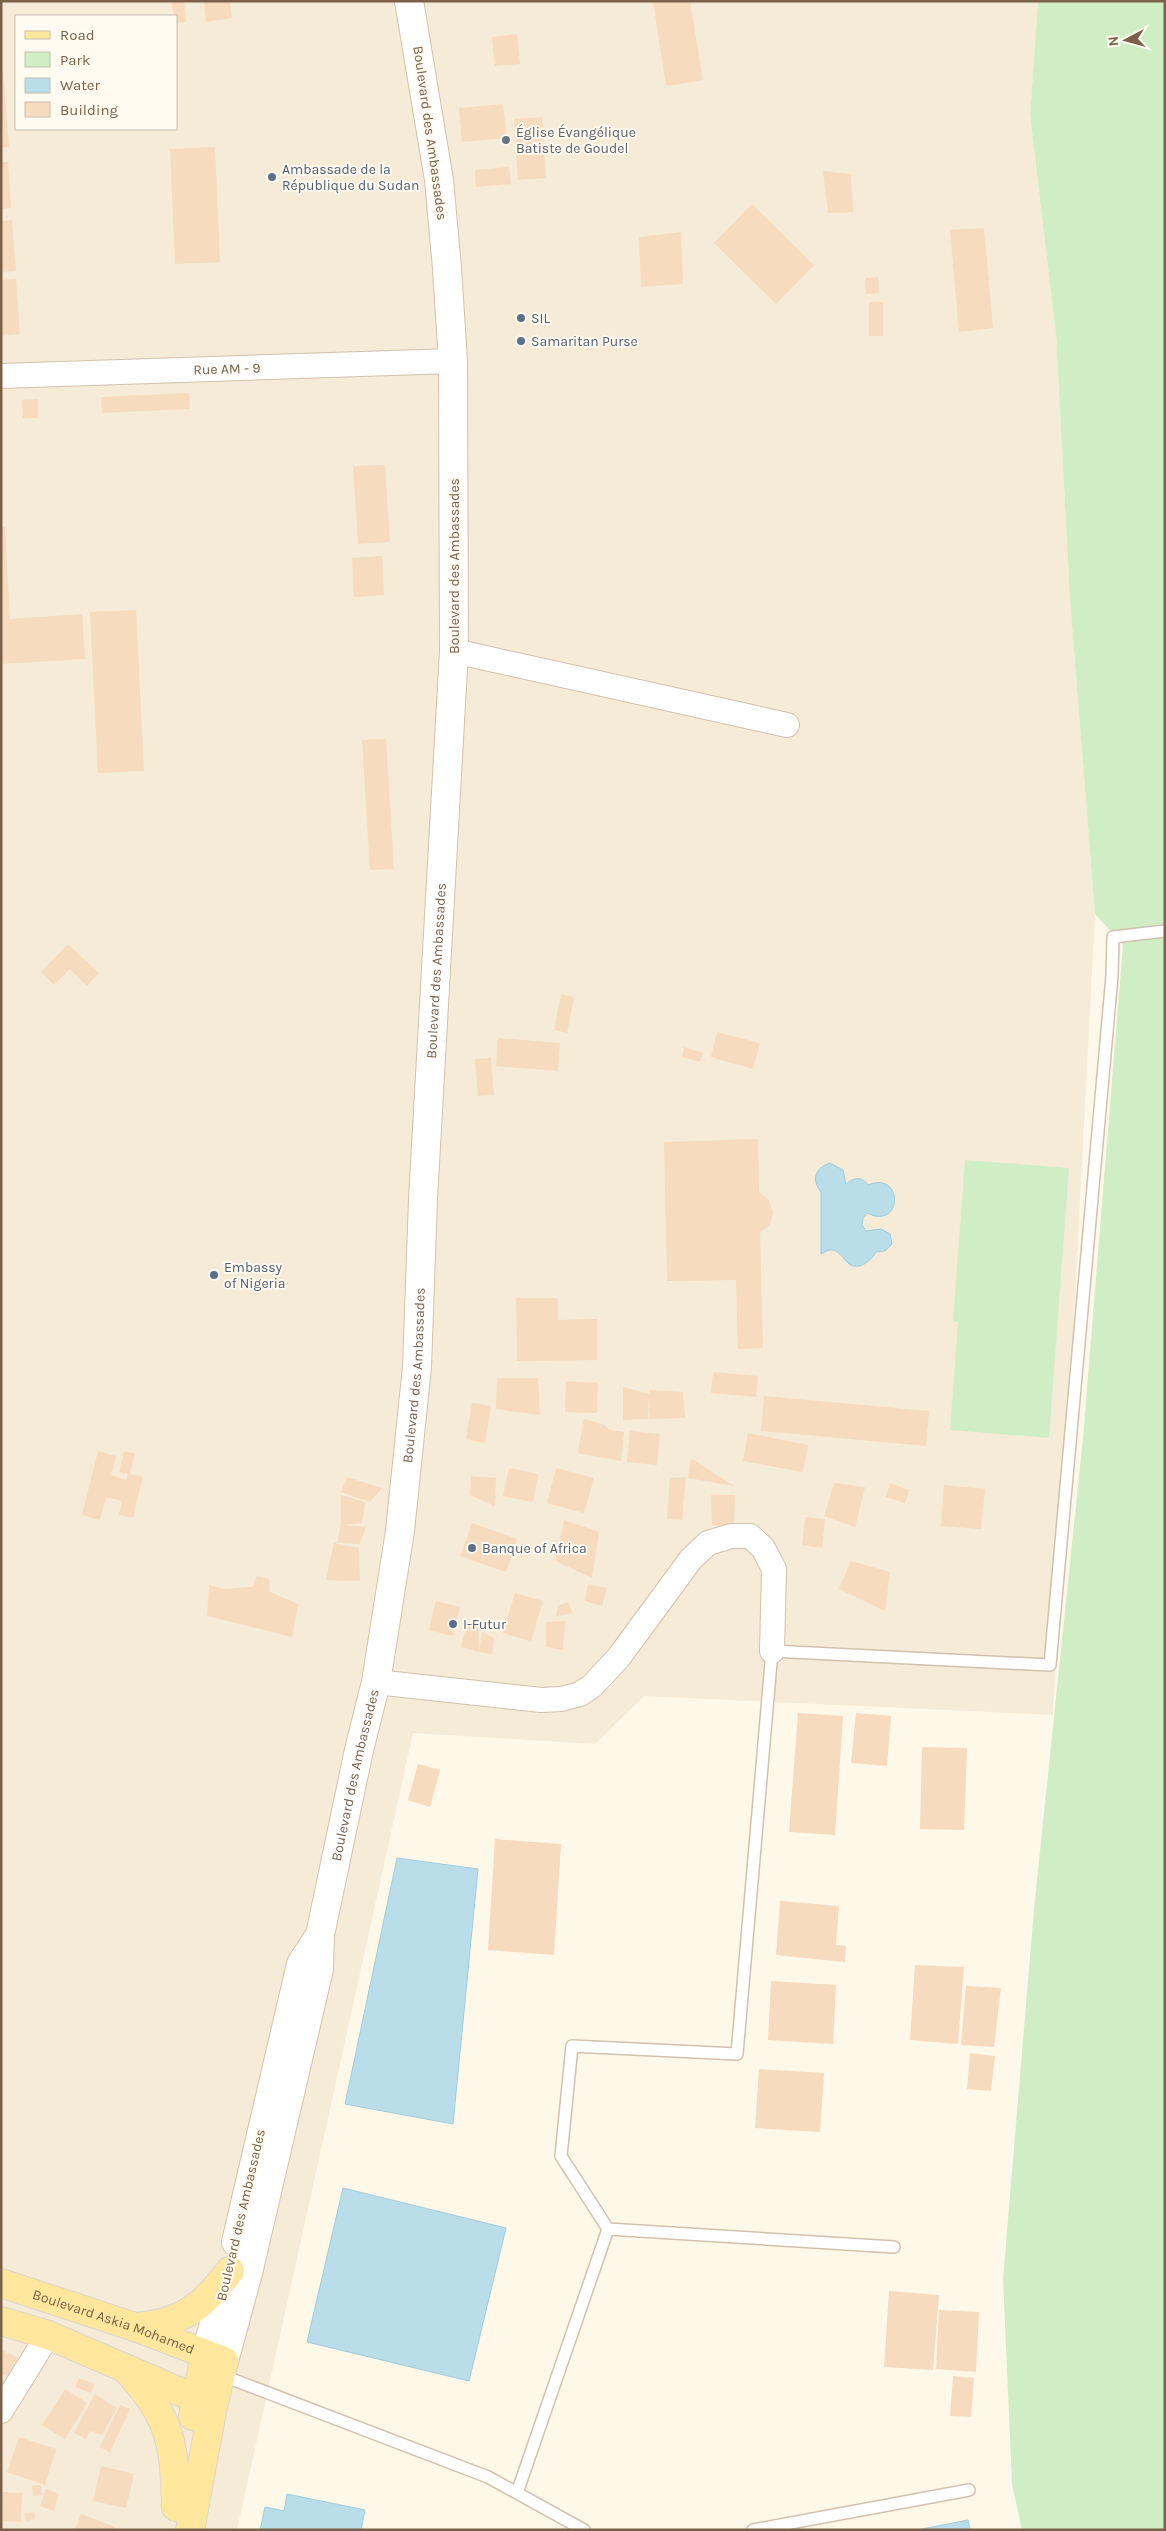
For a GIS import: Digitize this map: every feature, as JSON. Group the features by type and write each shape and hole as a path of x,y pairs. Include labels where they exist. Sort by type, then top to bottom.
{"main road":[{"name":"Boulevard des Ambassades","path":"174,2518 204,2402 257,2236 319,1970 320,1935 359,1750 376,1682 400,1530 417,1367 424,1189 454,651 453,361 439,180 409,1"},
{"name":"Boulevard des Ambassades","path":"217,2363 230,2271 257,2147 301,1964 320,1935"},
{"path":"135,2327 168,2322 197,2308 230,2271"},
{"name":"Boulevard Askia Mohamed","path":"1,2284 135,2327 217,2363"},
{"path":"1,2321 48,2334 204,2402"},
{"path":"125,2367 154,2402 168,2430 174,2466 174,2518"},
{"name":"Boulevard des Ambassades","path":"190,2530 204,2402"}],"street":[{"name":"Rue AM - 9","path":"1,376 453,361"},
{"path":"454,651 787,725"},
{"path":"376,1682 541,1700 561,1699 580,1694 592,1686 619,1657 691,1559 708,1544 732,1536 750,1536 763,1548 774,1568 772,1651"},
{"path":"1,2411 48,2334"}],"lane":[{"path":"608,2229 561,2156 572,2046 737,2054 772,1651 1050,1665 1110,995 1113,938 1165,931"},
{"path":"608,2229 894,2247"},
{"path":"517,2493 608,2229"},
{"path":"217,2363 488,2477 584,2530"},
{"path":"752,2530 969,2490"}],"shaded area":[{"path":"1,1 1038,1 1030,116 1056,335 1070,600 1095,914 1053,1715 644,1696 595,1744 413,1733 237,2530 1,2530"}],"green space":[{"path":"1038,1 1165,1 1165,2530 1022,2530 1012,2484 1003,2279 1034,1909 1083,1438 1123,945 1095,914 1070,600 1056,335 1030,115"},
{"path":"965,1160 1069,1168 1049,1438 950,1430 958,1322 953,1321"}],"water":[{"path":"830,1163 843,1170 846,1184 858,1178 868,1185 880,1183 888,1186 893,1192 895,1200 893,1208 887,1214 879,1216 867,1213 863,1218 862,1225 866,1231 881,1229 890,1234 892,1244 885,1251 876,1252 871,1259 859,1266 851,1265 839,1253 833,1250 821,1254 821,1192 815,1179 818,1171"},
{"path":"397,1858 478,1869 453,2124 345,2104"},
{"path":"343,2188 506,2228 469,2381 307,2342"},
{"path":"287,2494 365,2510 361,2530 260,2530 265,2507 284,2511"},
{"path":"968,2520 970,2530 917,2530"}],"building":[{"path":"171,1 184,1 186,22 178,23 178,15 174,15"},
{"path":"204,1 230,1 232,18 206,22"},
{"path":"653,1 690,1 703,80 666,86"},
{"path":"517,34 520,64 495,66 492,37"},
{"path":"3,71 9,147 1,148 1,72"},
{"path":"503,104 507,138 462,142 459,108"},
{"path":"542,117 546,178 518,180 514,119"},
{"path":"215,147 220,262 175,264 170,149"},
{"path":"1,162 8,162 11,208 1,209"},
{"path":"509,167 511,184 476,187 475,170"},
{"path":"823,171 851,174 853,212 828,213"},
{"path":"752,204 814,265 776,304 714,243"},
{"path":"12,220 16,271 1,272 1,221"},
{"path":"984,228 993,328 959,332 950,230"},
{"path":"681,232 683,284 641,287 639,237"},
{"path":"878,277 879,293 866,294 865,278"},
{"path":"16,279 20,334 1,336 1,280"},
{"path":"869,302 883,302 883,336 869,336"},
{"path":"189,393 190,409 102,413 101,397"},
{"path":"38,399 38,418 23,418 22,400"},
{"path":"385,465 390,542 358,544 353,466"},
{"path":"1,527 5,527 10,619 82,614 85,659 1,664"},
{"path":"382,556 384,595 354,597 352,558"},
{"path":"136,610 144,771 98,773 90,612"},
{"path":"386,739 394,869 370,870 362,740"},
{"path":"68,944 99,973 87,986 70,969 54,985 41,972"},
{"path":"561,994 574,997 567,1033 554,1030"},
{"path":"717,1032 760,1043 753,1069 711,1057"},
{"path":"498,1038 560,1043 558,1071 496,1066"},
{"path":"684,1047 703,1053 700,1062 682,1057"},
{"path":"491,1058 494,1095 478,1096 475,1059"},
{"path":"758,1139 759,1192 769,1200 773,1213 770,1225 760,1233 763,1348 738,1349 736,1280 667,1281 664,1142"},
{"path":"516,1298 558,1298 558,1320 597,1319 597,1360 517,1361"},
{"path":"713,1372 758,1376 756,1397 711,1393"},
{"path":"497,1378 538,1378 540,1415 496,1409"},
{"path":"566,1381 598,1383 597,1413 565,1412"},
{"path":"623,1387 650,1394 649,1390 683,1392 685,1418 650,1419 649,1396 648,1419 623,1420"},
{"path":"764,1396 929,1411 926,1446 761,1431"},
{"path":"472,1403 491,1406 485,1443 466,1439"},
{"path":"584,1419 605,1425 609,1430 624,1432 621,1461 578,1453"},
{"path":"630,1431 660,1434 657,1465 627,1462"},
{"path":"748,1433 808,1445 803,1472 743,1461"},
{"path":"98,1451 116,1456 111,1475 127,1480 128,1474 119,1472 124,1451 135,1454 130,1474 143,1477 133,1518 119,1515 122,1501 106,1497 100,1520 82,1515"},
{"path":"691,1458 734,1486 688,1478"},
{"path":"509,1468 538,1474 533,1502 503,1496"},
{"path":"556,1468 594,1478 584,1513 547,1503"},
{"path":"471,1476 496,1478 495,1506 470,1495"},
{"path":"347,1477 382,1488 370,1502 341,1492"},
{"path":"686,1477 682,1520 667,1519 670,1478"},
{"path":"834,1483 865,1487 855,1527 824,1516"},
{"path":"890,1483 909,1490 905,1503 886,1497"},
{"path":"944,1485 985,1489 981,1529 941,1526"},
{"path":"341,1495 365,1502 362,1523 341,1525"},
{"path":"711,1495 735,1495 734,1528 712,1525"},
{"path":"805,1517 825,1519 822,1548 802,1545"},
{"path":"564,1520 599,1532 592,1578 556,1561"},
{"path":"472,1523 517,1539 506,1572 460,1556"},
{"path":"341,1525 366,1527 360,1544 337,1543"},
{"path":"334,1543 359,1548 360,1581 326,1580"},
{"path":"851,1561 890,1572 885,1611 839,1589"},
{"path":"257,1576 269,1579 270,1592 298,1604 292,1637 207,1616 209,1585 224,1589 252,1587"},
{"path":"588,1584 607,1588 602,1606 585,1601"},
{"path":"515,1593 543,1601 531,1641 503,1633"},
{"path":"436,1601 460,1607 453,1636 429,1630"},
{"path":"568,1602 573,1613 556,1616 558,1606"},
{"path":"478,1621 479,1652 461,1647 466,1628"},
{"path":"565,1621 563,1650 546,1647 546,1622"},
{"path":"482,1632 494,1638 492,1654 479,1652"},
{"path":"798,1713 843,1716 835,1835 789,1832"},
{"path":"856,1713 891,1716 887,1766 851,1763"},
{"path":"922,1747 967,1748 964,1830 920,1829"},
{"path":"418,1764 440,1770 430,1807 408,1800"},
{"path":"495,1839 561,1844 554,1955 488,1950"},
{"path":"780,1901 839,1906 836,1945 846,1946 845,1962 776,1955"},
{"path":"915,1965 964,1967 958,2044 910,2040"},
{"path":"771,1981 836,1985 833,2044 768,2040"},
{"path":"966,1986 1001,1988 994,2047 961,2045"},
{"path":"970,2053 995,2056 991,2091 967,2089"},
{"path":"759,2069 824,2073 820,2132 755,2128"},
{"path":"889,2291 939,2295 933,2370 884,2367"},
{"path":"939,2310 979,2312 976,2372 936,2369"},
{"path":"1,2350 23,2360 14,2379 1,2373"},
{"path":"953,2376 974,2378 971,2417 950,2416"},
{"path":"79,2378 95,2384 91,2393 75,2387"},
{"path":"65,2389 87,2403 65,2439 42,2425"},
{"path":"95,2394 117,2408 102,2435 90,2431 86,2439 74,2433"},
{"path":"120,2405 130,2409 110,2452 100,2447"},
{"path":"19,2437 56,2449 45,2485 7,2472"},
{"path":"101,2466 134,2474 126,2508 93,2501"},
{"path":"41,2485 42,2495 33,2496 32,2486"},
{"path":"46,2489 59,2494 54,2511 40,2506"},
{"path":"3,2492 22,2493 21,2522 2,2521"},
{"path":"34,2512 35,2519 26,2521 25,2513"},
{"path":"81,2514 115,2527 114,2530 75,2530"}],"place":[{"name":"Église Évangélique Batiste de Goudel","path":"506,140"},
{"name":"Ambassade de la République du Sudan","path":"272,177"},
{"name":"SIL","path":"521,318"},
{"name":"Samaritan Purse","path":"521,341"},
{"name":"Embassy of Nigeria","path":"214,1275"},
{"name":"Banque of Africa","path":"472,1548"},
{"name":"I-Futur","path":"453,1624"}]}
